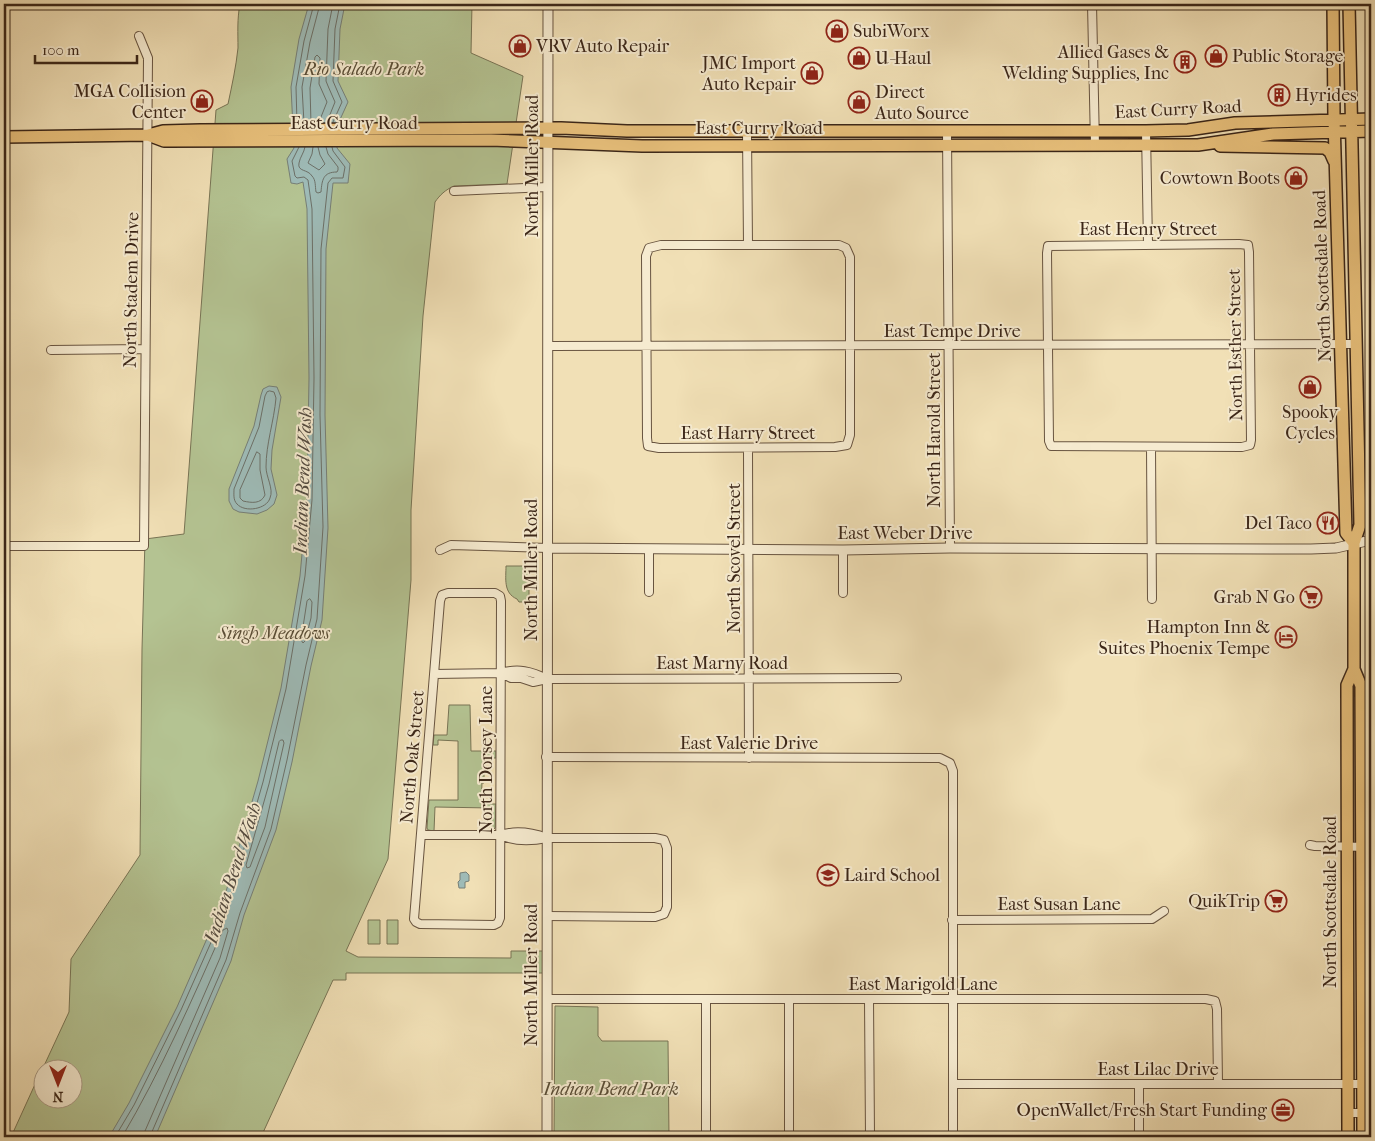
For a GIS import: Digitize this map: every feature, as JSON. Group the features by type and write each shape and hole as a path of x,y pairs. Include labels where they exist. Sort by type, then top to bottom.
{"main road":[{"name":"North Scottsdale Road","path":"1333,4 1334,119 1346,533 1354,543"},
{"name":"North Scottsdale Road","path":"1349,4 1360,525 1354,543 1354,669 1361,686 1366,847 1362,1084 1367,1113 1363,1137"},
{"name":"East Curry Road","path":"4,137 148,135 164,130 287,135 548,129 747,132 1146,131 1188,130 1235,124 1371,119"},
{"name":"East Curry Road","path":"344,135 618,146 1146,145 1198,144 1273,134 1371,131"},
{"path":"1198,144 1241,147 1325,148 1330,152 1336,165"},
{"name":"North Scottsdale Road","path":"1348,1137 1347,685 1354,669"}],"street":[{"name":"North Miller Road","path":"547,1137 548,4"},
{"path":"1092,4 1095,145"},
{"name":"North Stadem Drive","path":"4,546 144,546 148,58 139,36"},
{"name":"North Harold Street","path":"946,131 950,548"},
{"path":"1146,131 1148,244"},
{"path":"747,132 748,245"},
{"path":"454,191 548,187"},
{"path":"646,346 646,256 649,248 661,245 839,245 846,248 850,257 850,346"},
{"name":"East Henry Street","path":"1047,346 1046,253 1048,246 1248,245"},
{"name":"North Esther Street","path":"1151,447 1250,446 1248,245"},
{"name":"East Tempe Drive","path":"548,346 1356,344"},
{"name":"East Harry Street","path":"646,346 648,446 659,448 835,447 847,445 850,435 850,346"},
{"path":"1047,346 1049,441 1051,446 1151,447 1152,599"},
{"path":"51,350 145,349"},
{"name":"North Scovel Street","path":"748,448 749,758"},
{"name":"East Weber Drive","path":"440,550 451,545 548,548 843,550 950,548 1312,549 1336,548 1371,540"},
{"path":"649,592 650,549"},
{"path":"843,550 843,593"},
{"name":"North Oak Street","path":"498,923 494,925 420,924 416,922 414,912 440,601 442,595 448,593 495,593 500,596"},
{"name":"North Dorsey Lane","path":"498,923 500,918 501,835 500,596"},
{"name":"East Marny Road","path":"434,674 501,673 511,678 521,674 533,682 547,679 898,678"},
{"name":"East Valerie Drive","path":"546,757 940,758 950,763 953,772 952,920"},
{"path":"421,835 501,835 510,840 514,836 536,840 547,838 655,838 664,840 667,848 667,907 664,914 655,917 547,916"},
{"path":"1310,845 1366,847"},
{"name":"East Susan Lane","path":"952,920 1152,919 1164,911"},
{"path":"952,920 953,1137"},
{"name":"East Marigold Lane","path":"548,999 1206,999 1215,1001 1217,1009 1218,1084"},
{"path":"789,999 789,1137"},
{"path":"869,999 870,1137"},
{"path":"706,1000 706,1137"},
{"name":"East Lilac Drive","path":"953,1084 1362,1084"},
{"path":"1139,1084 1139,1137"},
{"path":"1348,1113 1367,1113"}],"green space":[{"name":"Singh Meadows","path":"240,4 472,4 471,53 523,76 507,184 454,186 443,193 435,202 423,316 411,510 411,580 388,859 346,951 358,957 511,958 511,951 547,951 547,973 346,973 346,980 333,980 261,1137 11,1137 32,1091 32,1108 82,1108 82,1058 48,1058 69,1012 71,959 140,855 145,539 184,534 216,110 228,104 238,48"},
{"path":"506,566 529,566 529,602 519,602 509,593 506,585"},
{"path":"449,705 470,705 471,751 496,751 496,758 484,758 484,783 482,783 481,804 496,804 495,828 493,830 490,830 491,808 435,807 434,831 427,828 429,800 458,800 458,741 438,740 438,745 433,745 434,735 447,735"},
{"path":"368,920 380,920 380,944 368,944"},
{"path":"387,920 398,920 398,944 387,944"},
{"name":"Indian Bend Park","path":"555,1006 598,1007 598,1036 602,1041 668,1041 669,1137 554,1137"}],"water":[{"name":"Indian Bend Wash","path":"309,4 345,4 340,29 338,81 348,102 338,124 337,148 350,164 348,183 333,183 326,249 325,415 328,528 322,620 276,830 244,915 231,961 155,1137 109,1137 129,1103 177,1007 223,902 258,781 281,688 300,576 307,499 309,378 307,209 303,182 291,183 287,159 294,148 291,87 299,39"},
{"path":"269,386 277,387 281,397 272,450 271,469 277,495 274,504 267,510 257,514 239,512 233,509 229,501 229,489 254,426 263,389"},
{"path":"466,872 469,875 469,881 465,882 465,888 459,888 460,873"}],"place":[{"name":"SubiWorx","path":"837,31"},
{"name":"VRV Auto Repair","path":"520,46"},
{"name":"Public Storage","path":"1216,56"},
{"name":"U-Haul","path":"859,58"},
{"name":"Allied Gases & Welding Supplies, Inc","path":"1185,62"},
{"name":"JMC Import Auto Repair","path":"812,73"},
{"name":"Hyrides","path":"1279,95"},
{"name":"MGA Collision Center","path":"202,101"},
{"name":"Direct Auto Source","path":"859,102"},
{"name":"Cowtown Boots","path":"1296,178"},
{"name":"Spooky Cycles","path":"1310,387"},
{"name":"Del Taco","path":"1328,523"},
{"name":"Grab N Go","path":"1311,597"},
{"name":"Hampton Inn & Suites Phoenix Tempe","path":"1286,637"},
{"name":"Laird School","path":"828,875"},
{"name":"QuikTrip","path":"1276,901"},
{"name":"OpenWallet/Fresh Start Funding","path":"1283,1110"}],"park label":[{"name":"Rio Salado Park","path":"364,69"}]}
